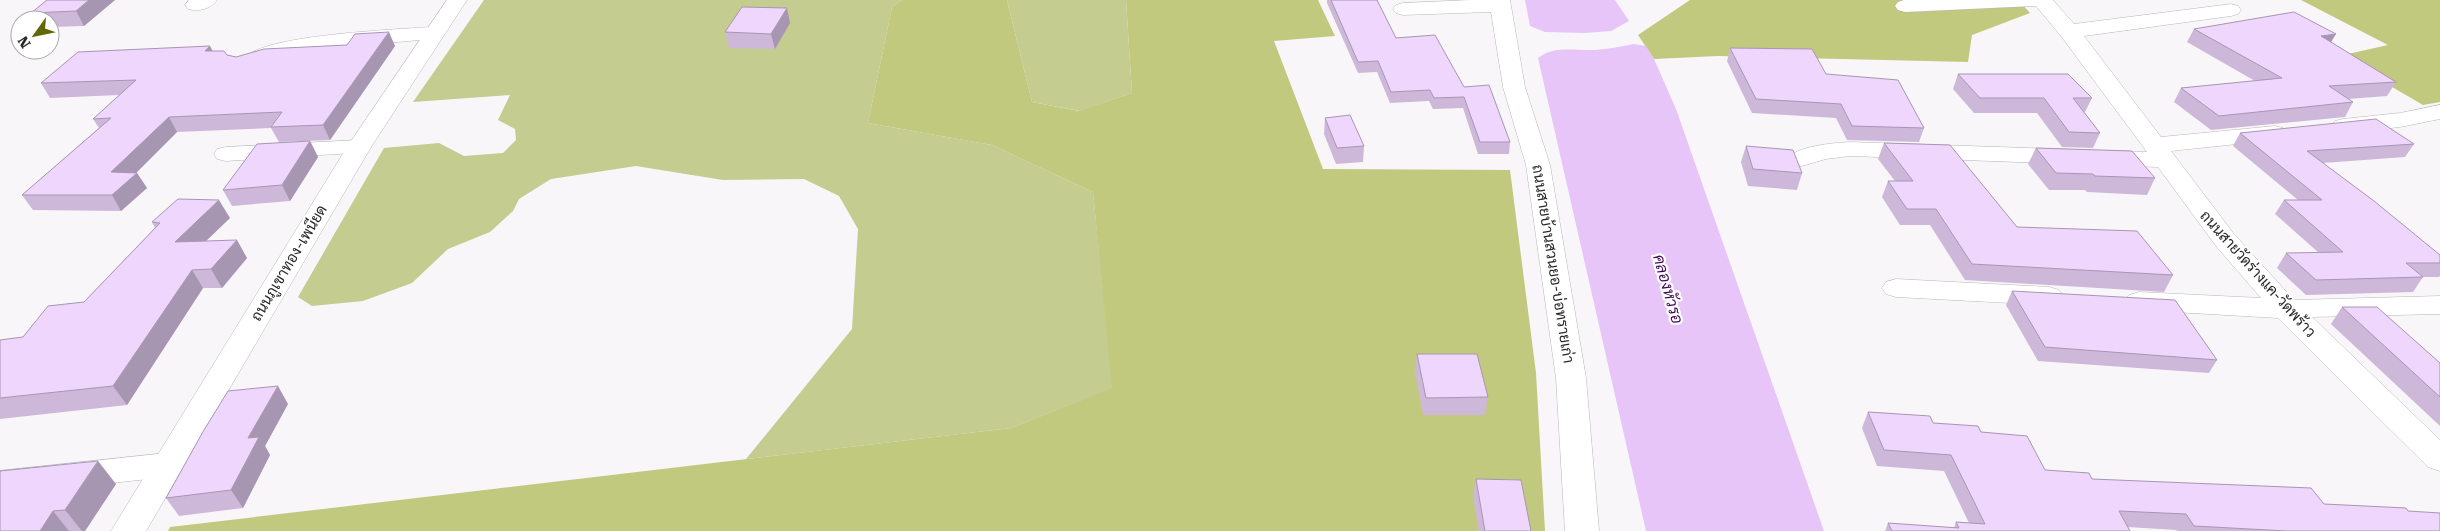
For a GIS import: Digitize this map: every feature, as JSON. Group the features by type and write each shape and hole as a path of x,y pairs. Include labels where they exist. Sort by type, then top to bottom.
{"street":[{"name":"ถนนภูเขาทอง-เพนียด","path":"128,531 359,147 433,33 457,0"},
{"path":"1905,6 2042,0"},
{"name":"ถนนสายวัดร่างแค-วัดพร้าว","path":"2042,0 2070,30 2161,152 2206,217 2286,309 2440,459"},
{"path":"1403,9 1500,3"},
{"name":"ถนนสายบ้านสวนยอ-บ่อทรายเก่า","path":"1500,3 1514,87 1538,165 1571,378 1582,531"},
{"path":"2070,30 2128,25 2231,10"},
{"path":"243,63 296,46 319,42 433,33"},
{"path":"2322,128 2400,120 2440,112"},
{"path":"1798,160 1823,152 1850,149 2161,152 2292,131"},
{"path":"226,154 359,147"},
{"path":"1896,288 2072,297"},
{"path":"2110,299 2286,309 2440,305"},
{"path":"0,483 167,465"}],"green space":[{"path":"484,0 902,0 892,7 868,123 992,145 1093,192 1113,388 1011,428 746,459 852,329 858,229 839,196 804,179 723,180 636,166 551,179 519,199 513,211 490,232 448,249 412,283 363,301 312,306 298,297 384,148 439,143 464,156 503,153 516,140 515,129 498,120 510,95 413,102"},
{"path":"902,0 1007,0 1032,102 1079,111 1132,93 1126,0 1318,0 1335,36 1274,41 1323,169 1510,170 1536,373 1545,531 168,531 170,527 1011,428 1112,388 1093,192 992,145 868,123 892,7"},
{"path":"1007,0 1126,0 1132,93 1080,111 1032,102"},
{"path":"1690,0 2018,0 2030,13 1972,35 1968,62 1718,56 1654,59 1638,35"},
{"path":"2301,0 2440,0 2440,102 2423,105 2339,56 2388,45"}],"water":[{"path":"1525,0 1615,0 1629,21 1611,31 1585,33 1545,32 1530,26"},
{"name":"คลองหัวรอ","path":"1634,44 1646,46 1654,59 1676,109 1824,531 1646,531 1538,58 1551,51 1595,50"}],"building":[{"path":"47,0 89,0 76,11 35,10"},
{"path":"1331,0 1377,0 1396,38 1435,35 1464,87 1489,85 1510,142 1480,142 1464,97 1434,98 1430,90 1391,92 1378,61 1358,62"},
{"path":"742,7 787,8 771,34 725,32"},
{"path":"2294,12 2336,34 2321,36 2396,82 2329,86 2353,102 2219,116 2181,88 2282,78 2194,29"},
{"path":"389,32 323,125 271,127 282,112 169,117 111,172 137,173 112,195 22,195 111,118 93,119 136,80 41,83 78,52 210,46 205,51 224,51 227,55 236,57 264,49 347,45 355,34"},
{"path":"1730,48 1812,49 1826,74 1898,80 1924,128 1852,126 1841,104 1756,99"},
{"path":"1958,74 2068,74 2092,98 2073,98 2100,133 2069,132 2044,98 1980,98"},
{"path":"1350,115 1364,146 1337,148 1325,118"},
{"path":"2376,119 2414,144 2307,151 2374,201 2440,255 2440,263 2406,263 2423,277 2316,280 2286,253 2343,252 2284,200 2322,200 2240,133"},
{"path":"310,141 282,185 223,190 257,144"},
{"path":"1884,143 1950,145 2017,227 2137,231 2173,275 1972,264 1936,209 1907,209 1888,181 1913,181"},
{"path":"1746,146 1793,150 1802,173 1753,169"},
{"path":"2036,148 2132,151 2155,178 2056,173"},
{"path":"178,199 219,200 175,242 237,240 211,269 192,270 113,386 0,398 0,340 23,337 48,306 84,302 160,223 152,222"},
{"path":"2012,291 2175,300 2217,360 2045,347"},
{"path":"2342,307 2377,307 2440,363 2440,397"},
{"path":"1417,354 1477,354 1488,397 1426,398"},
{"path":"278,386 248,438 259,437 231,490 166,498 228,391"},
{"path":"1868,412 1930,416 1933,423 1978,426 1981,432 2027,436 2045,470 2089,473 2092,479 2311,488 2324,504 2406,508 2408,511 2440,513 2440,531 2287,531 2194,526 2186,514 2119,511 2130,531 1892,531 1888,523 1959,528 1956,522 1985,524 1951,455 1884,450"},
{"path":"98,461 65,510 53,511 40,531 0,531 0,471"},
{"path":"1476,479 1521,480 1531,531 1485,531"}]}
